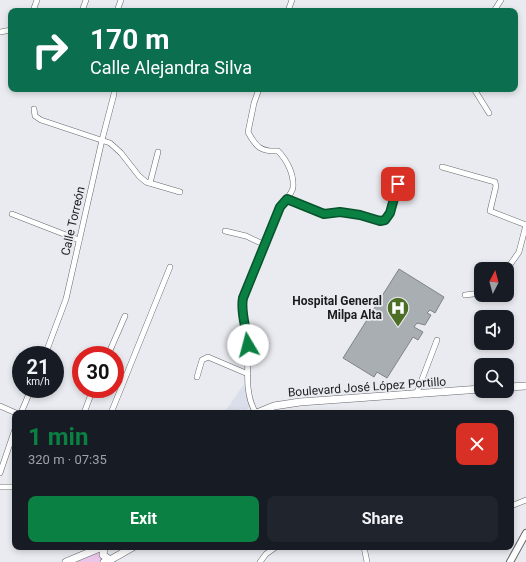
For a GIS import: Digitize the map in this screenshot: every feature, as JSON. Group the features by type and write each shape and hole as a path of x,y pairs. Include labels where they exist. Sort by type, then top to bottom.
{"main road":[{"path":"514,387 526,386"},
{"name":"Boulevard José López Portillo","path":"264,410 274,406 300,402 416,395 474,390"},
{"path":"66,562 96,550"},
{"path":"103,550 103,555 108,561 125,550"}],"street":[{"name":"Calle Torreón","path":"48,346 66,299 114,92"},
{"path":"255,410 253,407 248,374 248,332 241,307 243,298 280,207 287,199 293,188 291,172 284,157 278,152 265,152 254,143 248,132 258,92"},
{"path":"476,92 489,113"},
{"path":"34,109 35,116 41,120 110,143 122,153 139,176 150,183 180,192"},
{"path":"150,183 158,152"},
{"path":"442,167 495,182 490,211 526,225 519,252 512,262"},
{"path":"287,199 324,214 340,212 360,215 380,221 385,220 390,213 398,184"},
{"path":"12,214 79,240"},
{"path":"224,231 246,236 265,245"},
{"path":"519,252 526,252"},
{"path":"112,410 170,267"},
{"path":"465,295 474,294"},
{"path":"112,346 125,316"},
{"path":"416,395 437,340"},
{"path":"197,377 202,360 208,357 248,374"},
{"path":"22,410 27,398"},
{"path":"85,410 90,398"},
{"path":"0,406 12,411"},
{"path":"0,473 12,438"},
{"path":"0,487 12,487"},
{"path":"514,505 526,500"},
{"path":"510,562 526,533"},
{"path":"260,562 271,550"},
{"path":"365,550 367,562"}],"shaded area":[{"path":"244,384 250,406 247,410 226,410"},
{"path":"96,550 104,550 105,559 101,562 68,562"}],"building":[{"path":"399,269 444,297 435,313 430,310 427,313 431,315 425,325 417,323 414,327 423,332 418,340 413,337 387,378 377,372 374,377 343,358"}],"place":[{"name":"Hospital General Milpa Alta","path":"398,328"}],"route":[{"path":"248,345 248,332 241,307 243,298 280,207 287,199 324,214 340,212 360,215 380,221 385,220 390,213 398,184"}]}
